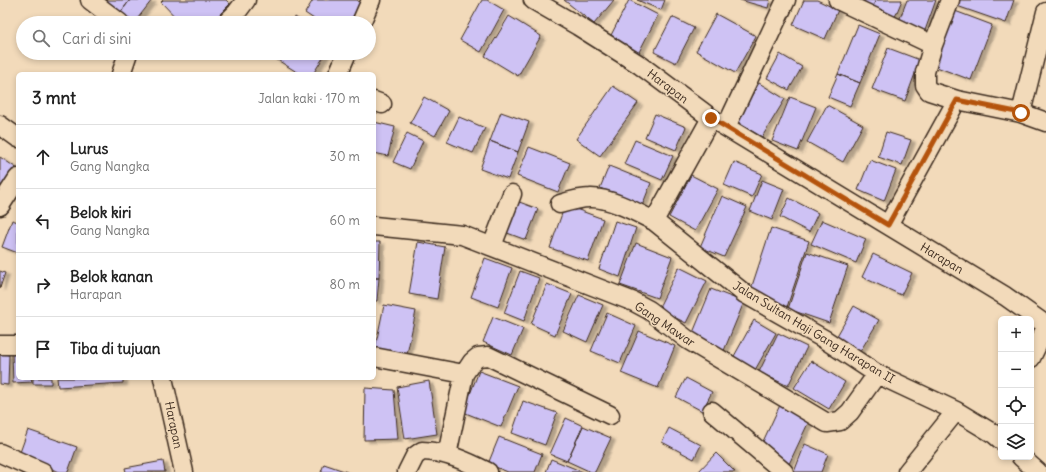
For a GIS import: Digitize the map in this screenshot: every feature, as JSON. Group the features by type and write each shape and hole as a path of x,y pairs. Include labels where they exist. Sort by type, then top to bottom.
{"street":[{"path":"233,16 246,0"},
{"path":"364,16 371,0"},
{"name":"Harapan","path":"533,0 640,65 718,122 1005,296 1046,326"},
{"path":"654,221 718,122 786,0"},
{"path":"838,0 933,45"},
{"path":"950,0 933,45 925,72 925,85 929,91 957,100 1021,113 1046,122"},
{"path":"92,1 111,16"},
{"path":"1021,113 1046,12"},
{"path":"122,72 126,60"},
{"path":"339,72 344,60"},
{"path":"888,225 957,100"},
{"path":"0,125 16,137"},
{"path":"0,206 16,181"},
{"path":"492,246 512,194"},
{"name":"Jalan Sultan Haji Gang Harapan II","path":"560,204 572,200 592,197 636,211 654,221 745,294 824,339 878,374 998,431"},
{"name":"Gang Mawar","path":"376,226 462,235 634,302 649,310 688,340 827,422 840,421 850,412 878,374"},
{"path":"1034,352 1046,326"},
{"path":"0,345 16,345"},
{"path":"447,454 464,374 472,362 478,357 488,356 610,415"},
{"path":"376,357 464,374"},
{"name":"Harapan","path":"163,380 184,472"},
{"path":"712,411 784,472"},
{"path":"907,472 956,411"},
{"path":"407,472 415,456 422,451 433,451 447,454 480,470"},
{"path":"0,453 43,472"},
{"path":"1024,460 1038,472"}],"building":[{"path":"105,0 130,0 118,16"},
{"path":"130,0 152,0 139,16 118,16"},
{"path":"163,0 226,0 230,4 218,16 174,16 161,2"},
{"path":"313,0 357,0 361,3 353,16 310,16 305,13"},
{"path":"482,0 487,0 504,10 481,52 460,40"},
{"path":"564,0 614,0 594,24"},
{"path":"629,0 658,15 637,56 608,41"},
{"path":"637,0 665,0 661,10"},
{"path":"740,0 770,0 768,8"},
{"path":"804,0 817,0 838,10 825,39 793,25"},
{"path":"858,0 876,0 872,8"},
{"path":"876,0 902,0 895,17 872,8"},
{"path":"907,0 936,0 923,36 897,26"},
{"path":"956,0 1014,0 1006,23 954,5"},
{"path":"955,11 992,25 971,80 934,66"},
{"path":"716,14 756,36 735,73 696,51"},
{"path":"509,16 541,36 518,76 485,56"},
{"path":"672,17 694,28 676,63 654,52"},
{"path":"858,25 880,34 860,83 838,74"},
{"path":"888,48 920,60 905,101 872,89"},
{"path":"780,54 802,67 789,90 767,78"},
{"path":"277,60 322,60 314,72 297,72"},
{"path":"838,74 860,83 850,106 828,97"},
{"path":"759,83 785,99 762,137 736,122"},
{"path":"613,86 638,103 600,156 576,139"},
{"path":"424,97 449,111 435,136 410,123"},
{"path":"790,97 816,107 798,151 772,141"},
{"path":"827,105 863,125 843,162 807,142"},
{"path":"501,112 529,122 518,152 490,141"},
{"path":"655,114 686,127 676,150 645,137"},
{"path":"459,117 485,128 473,153 447,142"},
{"path":"376,122 395,127 388,156 376,153"},
{"path":"886,132 911,140 902,165 878,157"},
{"path":"407,133 423,141 410,169 393,162"},
{"path":"635,140 673,156 662,180 624,164"},
{"path":"490,141 518,152 508,179 480,169"},
{"path":"529,147 570,163 558,192 517,176"},
{"path":"0,157 16,168 16,172 0,198"},
{"path":"870,160 896,170 884,201 858,190"},
{"path":"734,162 762,174 752,197 724,185"},
{"path":"609,166 651,183 642,206 600,188"},
{"path":"691,175 718,189 695,231 669,217"},
{"path":"762,180 784,189 772,220 750,211"},
{"path":"722,196 747,207 724,257 700,247"},
{"path":"789,198 818,213 809,232 780,217"},
{"path":"514,200 538,209 526,240 502,231"},
{"path":"565,205 603,219 588,261 550,248"},
{"path":"12,220 16,221 16,252 2,247"},
{"path":"822,220 866,239 856,263 811,244"},
{"path":"615,221 636,228 620,277 599,269"},
{"path":"771,228 809,241 787,307 749,295"},
{"path":"376,242 380,242 379,278 376,278"},
{"path":"418,242 445,247 437,299 409,294"},
{"path":"636,243 672,257 657,298 620,285"},
{"path":"807,252 848,266 829,323 788,309"},
{"path":"873,254 912,273 901,295 862,277"},
{"path":"485,258 512,268 498,307 471,297"},
{"path":"679,267 707,281 686,323 658,309"},
{"path":"0,271 5,273 0,288"},
{"path":"520,271 539,278 524,321 504,313"},
{"path":"376,278 379,278 377,301"},
{"path":"547,284 572,294 555,335 531,324"},
{"path":"711,289 744,302 723,353 690,340"},
{"path":"579,295 603,305 587,342 563,331"},
{"path":"384,305 416,311 406,359 376,353 376,343"},
{"path":"854,306 879,320 858,355 834,341"},
{"path":"607,313 636,326 620,363 591,351"},
{"path":"493,317 523,329 512,355 483,342"},
{"path":"754,320 776,333 755,370 733,358"},
{"path":"639,331 675,346 658,388 621,373"},
{"path":"778,333 807,347 788,386 759,372"},
{"path":"16,353 16,380 32,380 32,382 13,383 12,354"},
{"path":"0,354 9,355 8,385 0,384"},
{"path":"811,361 845,382 829,409 794,388"},
{"path":"479,371 518,386 501,427 463,412"},
{"path":"686,378 712,392 702,411 676,397"},
{"path":"33,380 51,380 51,384 33,384"},
{"path":"57,380 123,380 123,383 58,387"},
{"path":"429,381 437,434 405,439 397,387"},
{"path":"365,388 394,390 398,439 364,440"},
{"path":"523,401 557,413 545,445 512,433"},
{"path":"780,405 810,419 789,464 759,450"},
{"path":"566,418 583,426 567,461 550,454"},
{"path":"583,426 611,438 595,472 591,472 567,461"},
{"path":"669,428 701,445 694,459 662,442"},
{"path":"28,430 77,447 68,472 60,472 18,458"},
{"path":"499,437 542,454 535,472 508,472 488,464"},
{"path":"805,444 828,454 821,472 794,472"},
{"path":"716,453 735,472 698,472"},
{"path":"551,459 583,472 546,472"},
{"path":"163,461 165,472 126,472 125,468"},
{"path":"324,464 347,472 321,472"}],"route":[{"path":"711,118 888,225 957,100 1021,113"}]}
